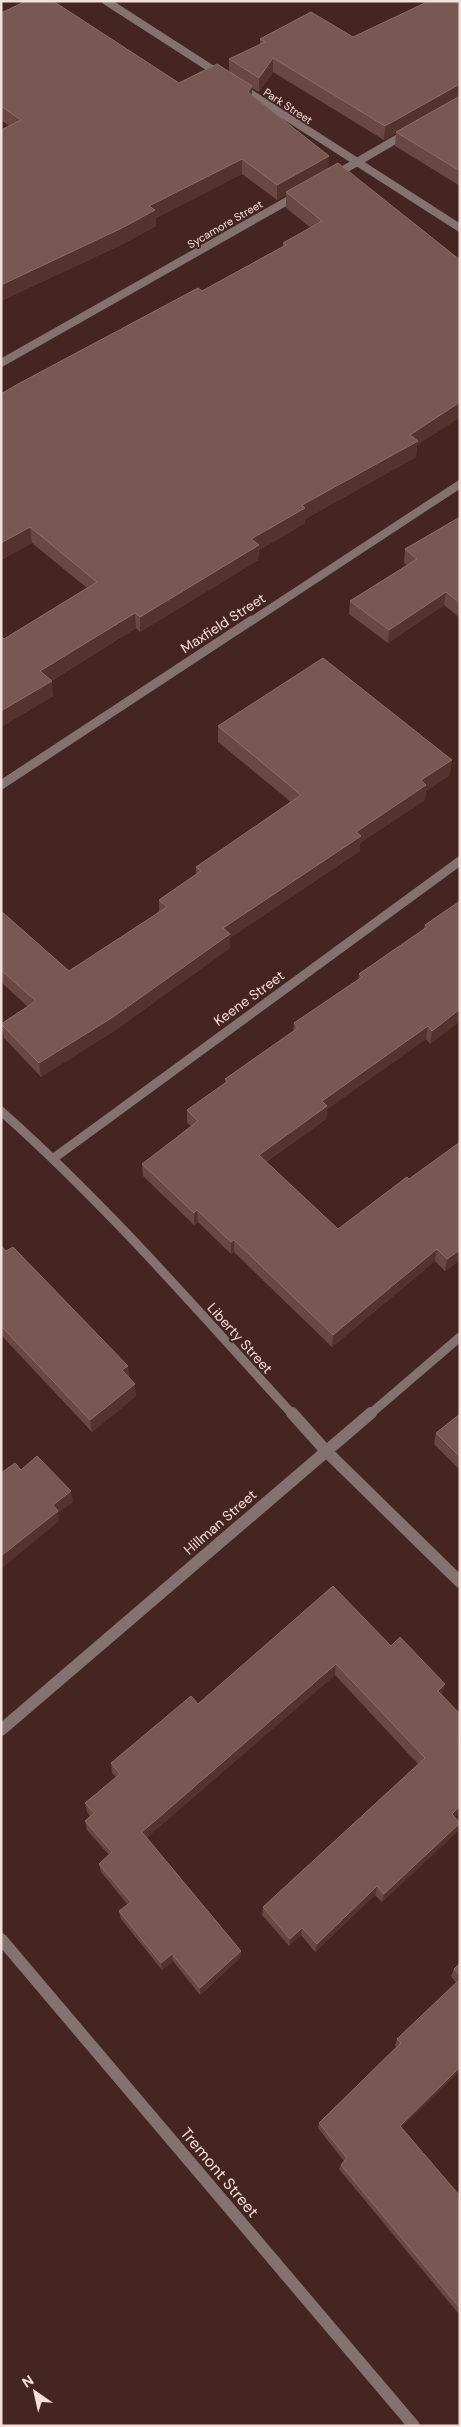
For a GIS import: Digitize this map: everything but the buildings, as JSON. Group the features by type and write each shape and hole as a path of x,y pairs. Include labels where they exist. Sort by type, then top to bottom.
{"street":[{"name":"Park Street","path":"106,1 460,228"},
{"path":"322,182 417,128"},
{"name":"Sycamore Street","path":"1,363 305,191"},
{"name":"Maxfield Street","path":"1,785 460,484"},
{"name":"Keene Street","path":"54,1158 460,860"},
{"name":"Liberty Street","path":"1,1112 54,1158 142,1249 326,1451 460,1582"},
{"name":"Hillman Street","path":"1,1730 460,1337"},
{"name":"Tremont Street","path":"1,1939 414,2426"}]}
